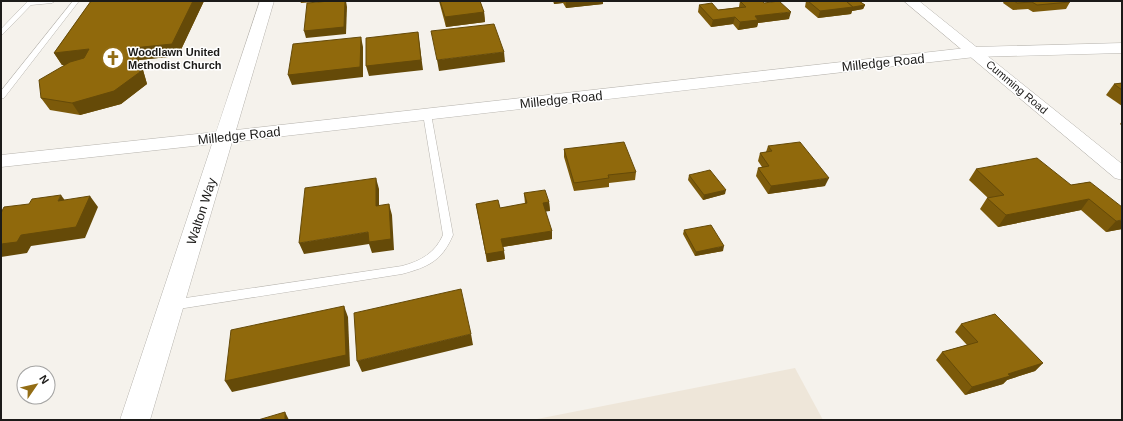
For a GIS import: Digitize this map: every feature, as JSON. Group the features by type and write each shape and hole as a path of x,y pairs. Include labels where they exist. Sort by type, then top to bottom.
{"street":[{"name":"Walton Way","path":"134,420 267,1"},
{"name":"Cumming Road","path":"912,1 1122,174"},
{"name":"Milledge Road","path":"1,161 975,52 1122,48"}],"lane":[{"path":"1,33 30,2 52,1"},
{"path":"1,96 76,1"},
{"path":"171,305 402,270 421,264 434,256 444,245 448,235 427,114"}],"shaded area":[{"path":"795,368 823,420 532,420"}],"building":[{"name":"Woodlawn United Methodist Church","path":"91,1 193,1 172,44 133,48 129,55 136,57 140,72 114,91 72,103 41,98 39,80 70,62 84,58 89,49 54,53"},
{"path":"345,1 344,27 304,31 307,3"},
{"path":"440,1 480,1 484,12 445,17"},
{"path":"740,1 762,1 764,3 779,1 791,12 755,16 758,20 740,22 735,17 713,20 699,5 712,3 718,10 746,7"},
{"path":"808,1 846,1 853,7 820,11"},
{"path":"846,1 859,1 865,5 853,7"},
{"path":"1014,1 1070,2 1037,5 1032,2 1017,3"},
{"path":"494,24 504,52 437,60 431,31"},
{"path":"418,32 421,60 366,66 366,38"},
{"path":"361,37 360,67 288,75 293,44"},
{"path":"1122,83 1122,90 1114,84"},
{"path":"624,142 636,172 608,175 609,178 574,183 564,149"},
{"path":"800,142 829,178 771,186 758,168 769,166 760,153 772,151 768,146"},
{"path":"1037,158 1071,185 1090,182 1122,207 1122,220 1116,221 1089,199 1006,215 987,198 1004,195 976,169"},
{"path":"710,170 726,190 704,195 689,175"},
{"path":"376,178 376,206 389,204 391,239 369,242 368,232 299,243 305,188"},
{"path":"545,190 549,202 543,203 552,231 501,239 504,251 486,254 476,204 498,200 500,208 527,203 524,193"},
{"path":"61,195 58,201 90,196 76,227 21,235 17,242 1,244 1,213 4,207 29,204 32,199"},
{"path":"711,225 724,246 696,252 684,230"},
{"path":"461,289 471,334 357,361 354,313"},
{"path":"344,306 346,355 225,381 231,330"},
{"path":"995,314 1043,363 1008,374 1010,376 972,387 942,352 978,342 961,324"},
{"path":"285,412 285,420 258,420"}],"place":[{"name":"Woodlawn United Methodist Church","path":"113,58"}]}
